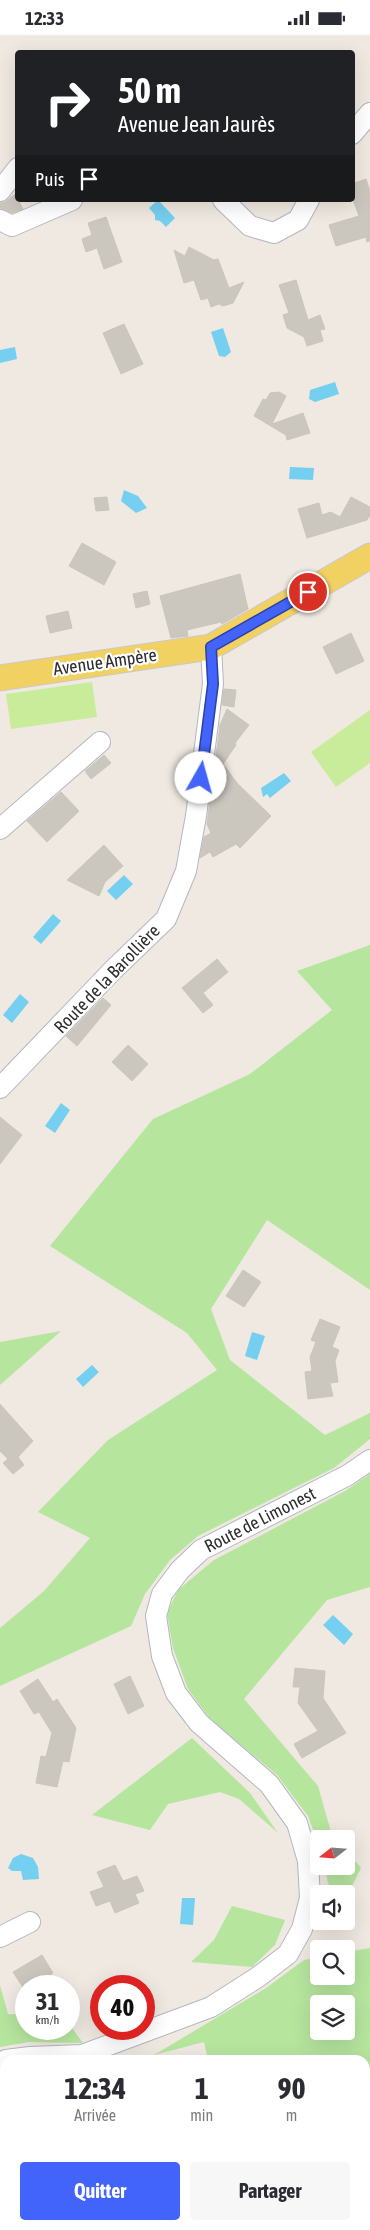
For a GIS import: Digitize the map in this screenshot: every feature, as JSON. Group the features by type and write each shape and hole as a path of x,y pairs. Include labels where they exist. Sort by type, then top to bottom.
{"main road":[{"path":"211,647 370,556"},
{"name":"Avenue Ampère","path":"0,678 211,647"}],"street":[{"path":"355,130 370,113"},
{"path":"0,191 15,172"},
{"path":"0,220 12,226 67,202"},
{"path":"225,202 250,226 274,233 298,220 309,202"},
{"name":"Route de la Barollière","path":"0,1088 112,970 166,919 186,871 196,816 213,684 211,647"},
{"path":"0,829 100,742"},
{"name":"Route de Limonest","path":"82,2055 212,2007 258,1977 288,1954 302,1929 310,1898 308,1861 297,1823 269,1784 199,1723 176,1693 162,1656 156,1616 162,1594 180,1570 201,1550 348,1475 370,1460"},
{"path":"0,1937 30,1922"}],"green space":[{"path":"92,682 97,717 11,729 6,694"},
{"path":"370,710 370,763 336,787 311,752"},
{"path":"370,945 370,1290 267,1220 211,1309 230,1360 325,1435 370,1413 370,1439 334,1468 198,1536 170,1560 145,1594 131,1626 0,1686 0,1628 44,1591 90,1538 38,1512 108,1440 217,1370 187,1333 50,1246 153,1119 250,1074 332,1010 297,971"},
{"path":"61,1331 0,1385 0,1342"},
{"path":"370,1474 370,1587 327,1600 244,1699 318,1786 330,1830 313,1830 308,1816 277,1775 211,1720 188,1689 173,1648 167,1613 178,1590 214,1560 345,1491"},
{"path":"192,1738 250,1793 278,1833 239,1799 220,1792 168,1804 150,1830 92,1815"},
{"path":"355,1861 361,1868 352,1885 329,1885 326,1875 355,1875"},
{"path":"232,1906 285,1920 275,1945 252,1967 191,1962 214,1940"},
{"path":"370,1948 370,2055 207,2055 204,2042 154,2055 266,1988 304,1960 310,1959 310,1985 355,1985 355,1950"},
{"path":"0,1985 8,2014 15,2014 15,2040 80,2039 83,2043 29,2042 0,2047"}],"water":[{"path":"156,202 160,202 175,218 166,227 160,221 155,220 155,215 149,208"},
{"path":"223,328 231,352 225,357 219,356 211,332"},
{"path":"15,347 17,359 0,363 0,350"},
{"path":"335,382 339,394 315,402 309,399 310,390"},
{"path":"290,467 314,468 313,480 289,479"},
{"path":"124,490 138,496 147,508 136,513 121,501"},
{"path":"284,773 291,781 270,798 267,794 263,797 261,788"},
{"path":"124,875 133,884 116,900 107,891"},
{"path":"53,914 61,921 41,944 33,937"},
{"path":"20,994 29,1002 12,1023 3,1015"},
{"path":"61,1103 70,1110 55,1133 45,1126"},
{"path":"252,1332 265,1336 257,1360 245,1356"},
{"path":"92,1365 99,1372 83,1387 76,1379"},
{"path":"333,1615 353,1634 344,1645 323,1625"},
{"path":"21,1854 33,1858 38,1867 39,1879 23,1880 21,1871 12,1871 8,1868 13,1858"},
{"path":"182,1898 195,1898 193,1925 180,1924"}],"building":[{"path":"366,179 370,192 370,241 367,242 366,237 336,246 329,225 359,216 354,202 355,183"},
{"path":"15,194 15,202 19,202 23,209 12,213 0,208 0,203 5,202"},
{"path":"106,217 122,262 104,269 97,248 86,252 82,239 92,235 88,223"},
{"path":"189,247 214,260 218,259 229,288 244,282 233,303 223,306 219,304 211,307 208,298 201,300 194,280 184,283 174,250 185,256"},
{"path":"296,280 308,320 320,315 325,329 320,330 323,341 307,346 304,337 287,328 283,315 289,313 279,285"},
{"path":"124,324 143,364 121,374 103,333"},
{"path":"279,392 286,396 272,424 303,413 310,433 287,440 286,435 254,416 263,399 266,400 270,393"},
{"path":"107,497 109,510 96,511 94,498"},
{"path":"351,497 370,507 370,515 367,520 307,538 298,509 319,503 322,515 331,512 340,517"},
{"path":"82,543 116,562 104,585 69,566"},
{"path":"240,574 248,609 222,624 221,622 187,630 188,636 171,638 160,596"},
{"path":"147,591 150,604 136,608 133,594"},
{"path":"68,611 72,628 50,633 46,616"},
{"path":"351,633 364,661 336,674 323,647"},
{"path":"224,689 236,690 234,707 222,705"},
{"path":"227,709 249,725 235,743 236,745 223,764 237,783 271,816 240,848 236,844 213,857 210,852 200,858 204,837 211,833 207,824 220,725"},
{"path":"104,755 111,763 91,779 85,771"},
{"path":"61,792 79,811 47,842 27,821"},
{"path":"104,845 123,866 105,882 99,896 67,880"},
{"path":"217,959 228,972 203,993 213,1005 203,1013 182,988"},
{"path":"103,998 111,1005 77,1046 66,1036"},
{"path":"128,1045 148,1064 132,1081 112,1062"},
{"path":"0,1117 22,1135 0,1164"},
{"path":"243,1270 261,1282 244,1307 226,1296"},
{"path":"320,1319 340,1327 332,1347 339,1350 335,1361 338,1382 330,1383 333,1396 308,1399 305,1372 312,1371 310,1357 316,1342 311,1340"},
{"path":"0,1404 33,1441 18,1457 24,1465 13,1474 3,1463 8,1459 0,1451"},
{"path":"295,1668 325,1671 323,1698 346,1733 302,1758 294,1744 318,1731 298,1703 300,1687 293,1687"},
{"path":"130,1676 144,1706 128,1714 114,1684"},
{"path":"38,1679 53,1702 57,1699 76,1728 69,1762 63,1761 57,1787 36,1783 41,1756 46,1757 52,1733 39,1712 34,1714 20,1691"},
{"path":"115,1865 123,1881 137,1876 144,1891 135,1894 139,1903 115,1913 110,1901 96,1906 90,1892 104,1887 97,1872"},
{"path":"42,1955 53,1973 50,1975 15,1975 13,1972"}],"route":[{"path":"201,778 213,684 211,647 308,592"}]}
